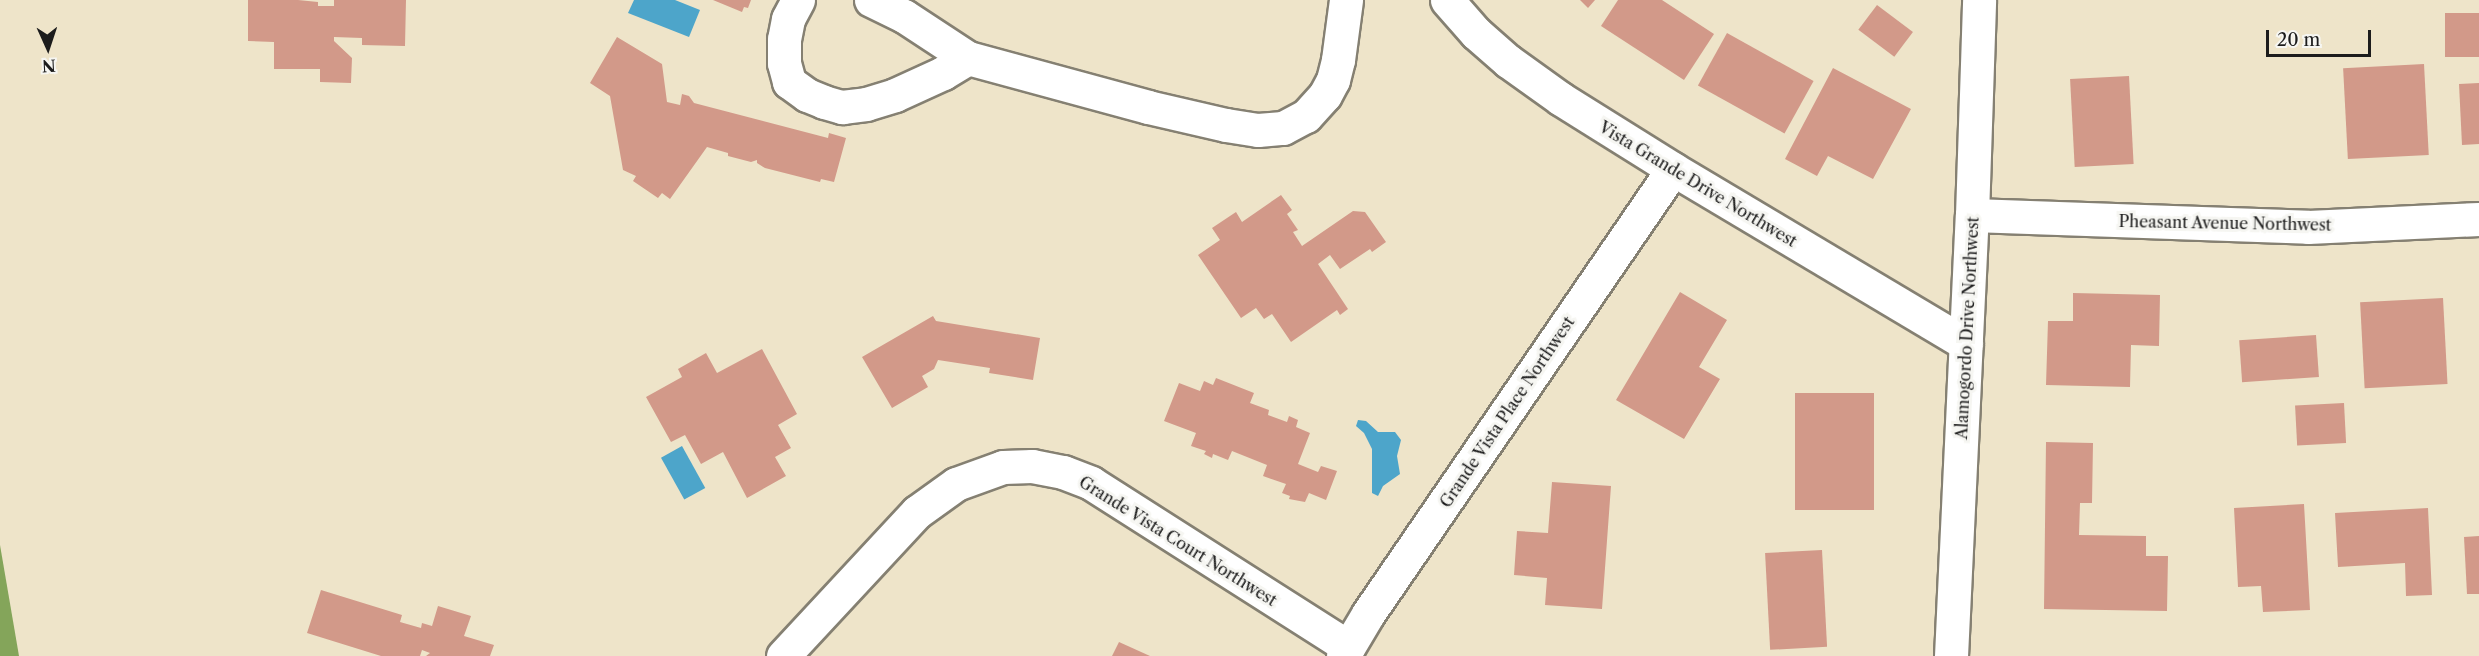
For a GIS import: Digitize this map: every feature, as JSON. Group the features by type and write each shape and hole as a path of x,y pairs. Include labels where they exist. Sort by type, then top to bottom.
{"street":[{"path":"798,0 788,19 784,39 784,63 789,82 824,102 842,107 866,104 894,95 943,73 968,58"},
{"path":"871,0 904,16 968,58 1226,125 1258,130 1283,128 1306,116 1325,95 1333,80 1346,0"},
{"name":"Vista Grande Drive Northwest","path":"1447,0 1476,33 1508,61 1561,99 1673,170 1966,344"},
{"name":"Alamogordo Drive Northwest","path":"1951,656 1972,215 1978,0"},
{"name":"Grande Vista Place Northwest","path":"1346,651 1673,170"},
{"name":"Pheasant Avenue Northwest","path":"1972,215 2308,227 2479,219"},
{"name":"Grande Vista Court Northwest","path":"783,656 917,512 956,484 1003,467 1032,466 1063,472 1091,483 1346,651"}],"green space":[{"path":"0,545 19,656 0,656"}],"water":[{"path":"634,0 675,0 700,10 689,37 628,13"},
{"path":"1358,420 1366,421 1378,432 1395,432 1401,440 1397,456 1400,474 1383,486 1378,496 1372,493 1372,449 1364,433 1356,426"},
{"path":"682,446 705,488 684,500 661,458"}],"building":[{"path":"248,0 298,0 318,2 318,6 334,6 334,0 406,0 405,46 362,45 362,38 334,37 334,41 352,58 351,83 320,82 320,69 274,69 274,42 248,41"},
{"path":"713,0 751,0 748,8 744,7 742,12"},
{"path":"1580,0 1595,0 1588,8"},
{"path":"1618,0 1662,0 1714,34 1684,80 1601,26"},
{"path":"1877,5 1913,32 1894,57 1858,30"},
{"path":"2445,13 2479,13 2479,57 2445,57"},
{"path":"1727,33 1814,81 1784,133 1698,85"},
{"path":"617,37 662,64 667,102 680,105 682,94 689,96 694,103 828,138 829,133 846,138 834,182 821,179 820,182 765,168 757,163 757,160 751,162 707,147 670,199 662,193 658,198 633,181 636,176 623,170 610,96 590,83"},
{"path":"2424,64 2429,155 2348,159 2343,68"},
{"path":"1833,68 1911,109 1873,179 1828,156 1817,176 1785,159"},
{"path":"2129,76 2134,164 2075,167 2070,79"},
{"path":"2479,83 2479,144 2462,145 2459,84"},
{"path":"1281,195 1292,210 1287,214 1298,230 1293,232 1302,246 1353,211 1365,212 1386,242 1372,252 1370,249 1340,269 1330,255 1318,264 1348,309 1340,315 1337,310 1291,342 1272,314 1264,319 1256,308 1241,318 1198,255 1220,240 1212,228 1236,212 1242,222"},
{"path":"1680,292 1727,320 1699,367 1720,379 1684,439 1616,400"},
{"path":"2073,293 2160,295 2159,346 2131,345 2130,387 2046,385 2048,321 2073,321"},
{"path":"2443,298 2448,384 2365,388 2360,302"},
{"path":"933,316 936,321 1040,338 1033,380 989,373 990,368 938,360 934,369 922,376 928,387 892,408 862,357"},
{"path":"2316,335 2319,377 2242,382 2239,340"},
{"path":"762,349 797,414 778,425 791,448 775,457 786,476 747,498 723,452 701,464 685,435 671,442 646,397 682,377 678,369 706,353 717,373"},
{"path":"1216,378 1254,393 1250,403 1269,410 1268,415 1287,422 1289,416 1298,420 1296,427 1310,433 1298,464 1318,472 1321,466 1337,471 1326,500 1309,493 1305,502 1289,499 1290,496 1282,493 1286,484 1263,476 1267,465 1232,451 1228,460 1213,454 1212,458 1204,454 1206,451 1191,446 1196,433 1164,421 1179,383 1200,391 1204,381 1213,385"},
{"path":"1795,393 1874,393 1874,510 1795,510"},
{"path":"2344,403 2346,443 2297,446 2295,406"},
{"path":"2046,442 2093,443 2092,503 2080,503 2079,535 2146,536 2146,556 2168,556 2167,611 2044,609"},
{"path":"1552,482 1611,486 1602,609 1545,605 1547,578 1514,575 1517,531 1548,533"},
{"path":"2304,504 2310,610 2263,612 2261,586 2238,587 2234,508"},
{"path":"2428,508 2432,595 2406,596 2405,563 2338,567 2335,513"},
{"path":"2479,536 2479,594 2467,594 2464,537"},
{"path":"1822,550 1827,647 1770,650 1765,553"},
{"path":"321,590 402,615 400,622 421,628 422,623 432,626 438,606 471,616 464,636 494,645 490,656 426,656 430,653 422,650 420,656 381,656 307,633"},
{"path":"1119,642 1150,656 1112,656"}]}
